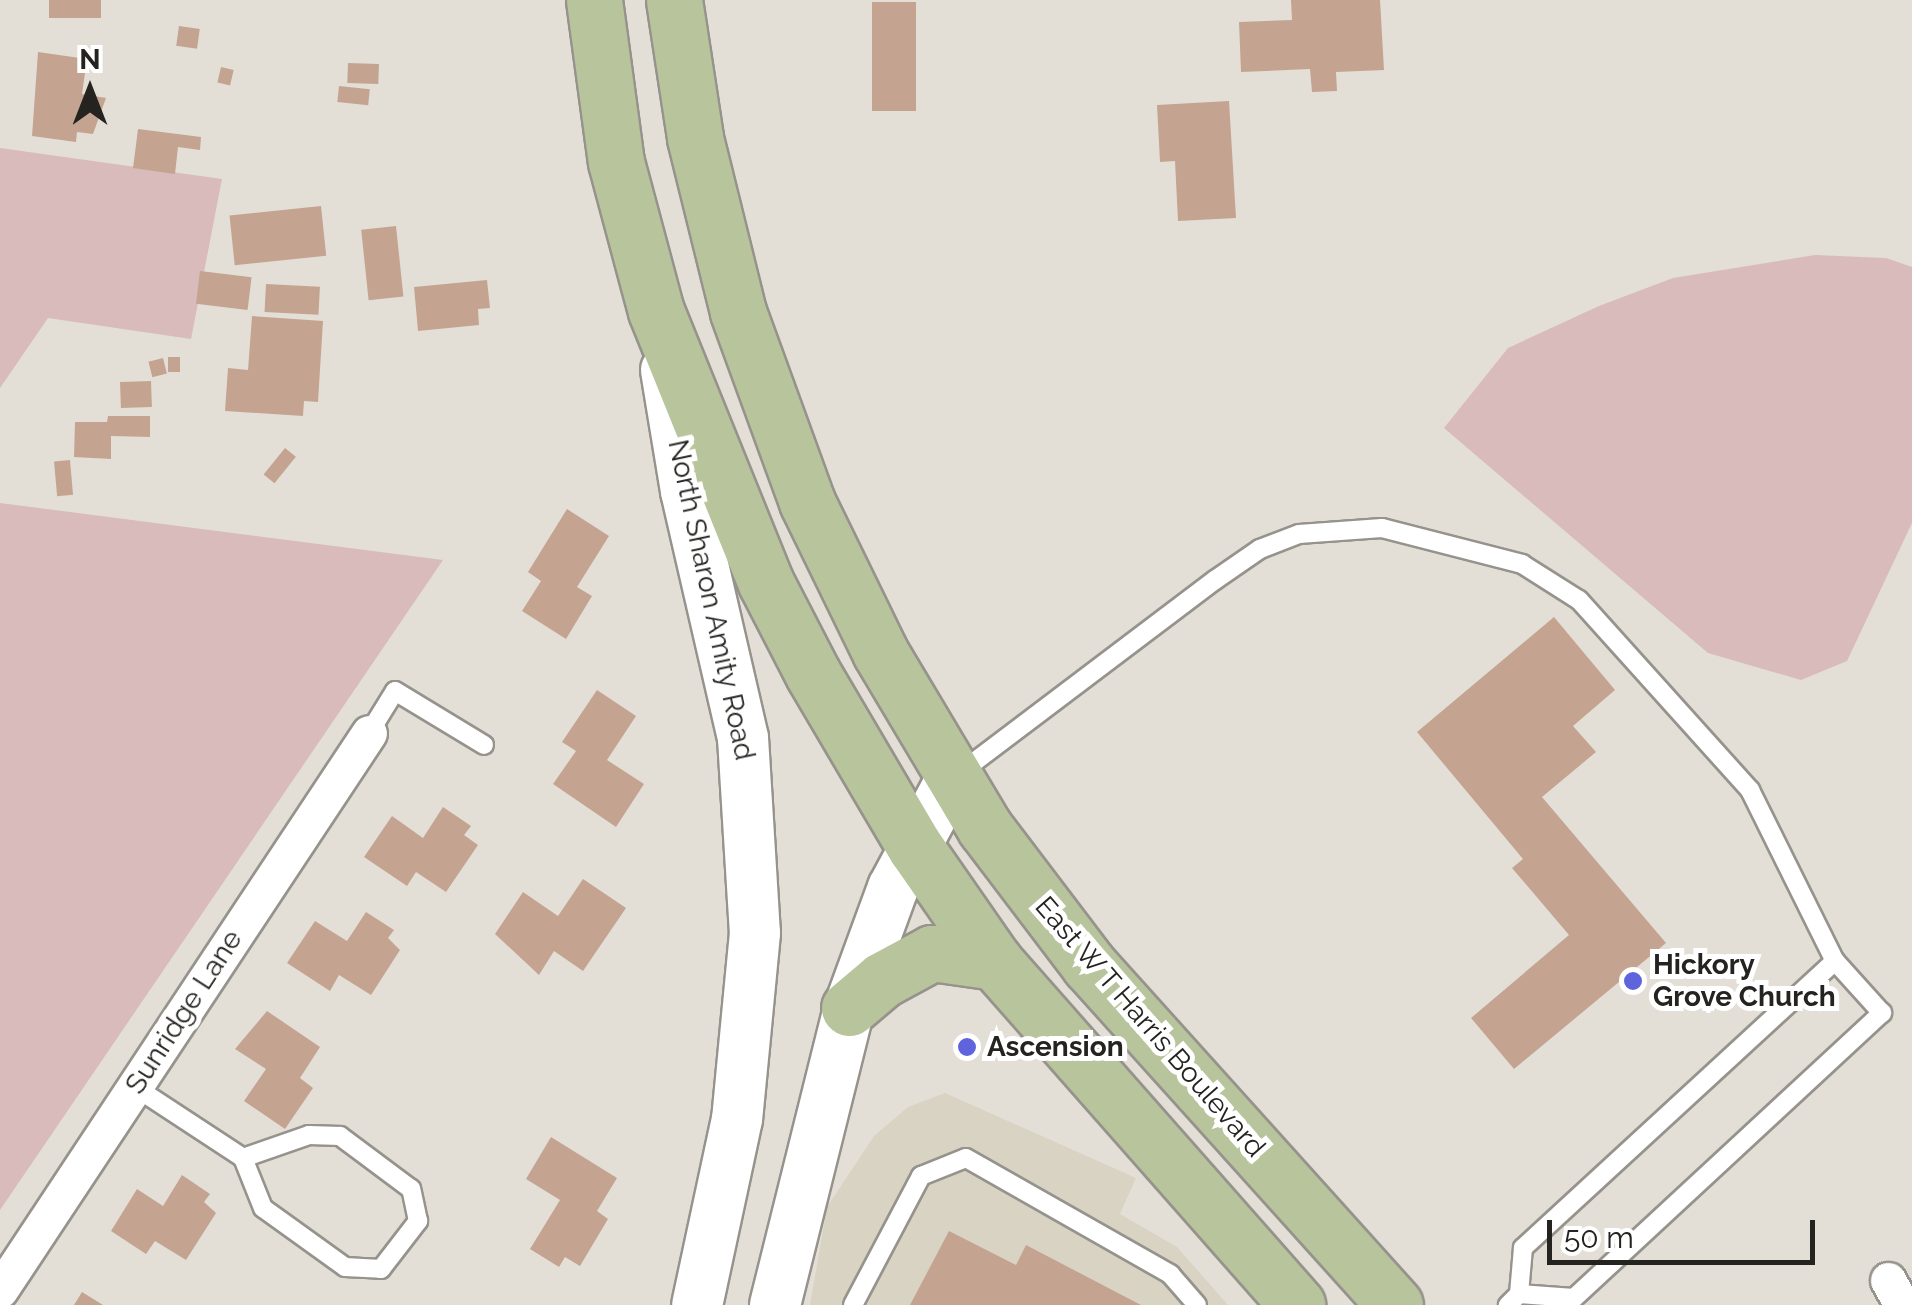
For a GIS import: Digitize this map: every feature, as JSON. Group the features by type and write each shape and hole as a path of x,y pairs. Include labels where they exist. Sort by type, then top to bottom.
{"main road":[{"path":"594,0 616,162 656,311 766,583 915,847 995,962 1297,1305"},
{"name":"East W T Harris Boulevard","path":"674,0 712,217 767,402 880,652 952,778 1090,964 1396,1305"},
{"name":"North Sharon Amity Road","path":"656,311 686,491 743,738 751,817 754,933 747,1038 726,1182 697,1305"},
{"path":"775,1305 849,1008 892,888 952,778"},
{"path":"849,1008 896,971 932,953 995,962"}],"street":[{"name":"Sunridge Lane","path":"0,1290 368,733"}],"lane":[{"path":"952,778 1260,548 1338,528 1382,528 1522,564 1578,600 1750,790 1835,961 1882,1012 1574,1298 1513,1300 1522,1248 1835,961"},
{"path":"368,733 395,691 484,745"},
{"path":"135,1086 243,1158 263,1208 345,1267 381,1269 418,1221 411,1189 340,1136 309,1134 243,1158"},
{"path":"853,1305 921,1176 966,1158 1170,1274 1196,1305"}],"shaded area":[{"path":"0,148 222,179 191,339 48,318 0,388"},
{"path":"1815,255 1886,258 1912,267 1912,523 1847,661 1801,680 1708,653 1444,428 1508,348 1599,306 1673,278"},
{"path":"0,503 443,560 0,1210"},
{"path":"945,1093 1136,1178 1120,1214 1177,1247 1228,1305 810,1305 827,1207 874,1136 908,1107"}],"building":[{"path":"49,0 101,0 101,18 49,18"},
{"path":"1291,0 1380,0 1384,70 1336,72 1337,91 1312,92 1310,69 1241,72 1239,22 1292,20"},
{"path":"872,2 916,2 916,111 872,111"},
{"path":"179,26 200,29 197,49 176,46"},
{"path":"38,52 87,59 82,94 106,98 93,134 77,132 76,142 32,136"},
{"path":"348,63 379,64 378,84 347,83"},
{"path":"221,67 234,70 230,86 217,83"},
{"path":"339,86 370,89 368,105 337,102"},
{"path":"1229,101 1236,218 1178,221 1175,161 1160,162 1157,105"},
{"path":"138,129 201,137 200,150 178,147 175,174 133,168"},
{"path":"321,206 326,256 235,265 230,216"},
{"path":"396,226 403,297 369,300 361,230"},
{"path":"200,271 252,277 248,310 196,304"},
{"path":"487,280 490,308 478,309 479,325 418,331 414,287"},
{"path":"266,284 320,287 318,315 265,312"},
{"path":"252,316 323,321 318,402 304,401 303,416 225,411 228,368 248,370"},
{"path":"168,357 180,357 180,372 168,372"},
{"path":"163,358 167,374 152,377 148,362"},
{"path":"151,381 152,407 121,408 120,382"},
{"path":"108,416 150,416 150,437 111,436 111,459 74,457 75,422 107,422"},
{"path":"285,448 296,457 274,483 264,474"},
{"path":"70,460 73,495 57,496 54,461"},
{"path":"567,509 609,536 577,587 592,596 566,639 522,611 541,581 528,572"},
{"path":"1554,617 1615,690 1573,726 1596,752 1542,797 1666,943 1514,1069 1471,1018 1569,935 1512,868 1523,859 1417,732"},
{"path":"597,690 636,716 607,760 644,784 616,827 553,784 576,751 562,742"},
{"path":"443,807 471,826 464,835 478,845 446,892 416,872 407,886 364,857 392,816 423,838"},
{"path":"583,879 626,908 583,971 554,951 539,975 495,934 523,892 558,916"},
{"path":"366,912 394,930 388,938 400,950 371,995 339,975 330,991 287,963 315,921 347,941"},
{"path":"267,1011 320,1047 300,1078 313,1088 285,1129 244,1101 266,1069 235,1049"},
{"path":"551,1137 617,1178 597,1211 608,1219 580,1266 565,1257 559,1267 530,1249 560,1200 526,1179"},
{"path":"182,1175 210,1194 204,1202 216,1213 186,1260 155,1241 146,1254 111,1231 137,1189 163,1206"},
{"path":"949,1231 1016,1265 1026,1245 1141,1305 910,1305"},
{"path":"82,1292 103,1305 74,1305"}],"place":[{"name":"Hickory Grove Church","path":"1633,981"},
{"name":"Ascension","path":"967,1047"}]}
